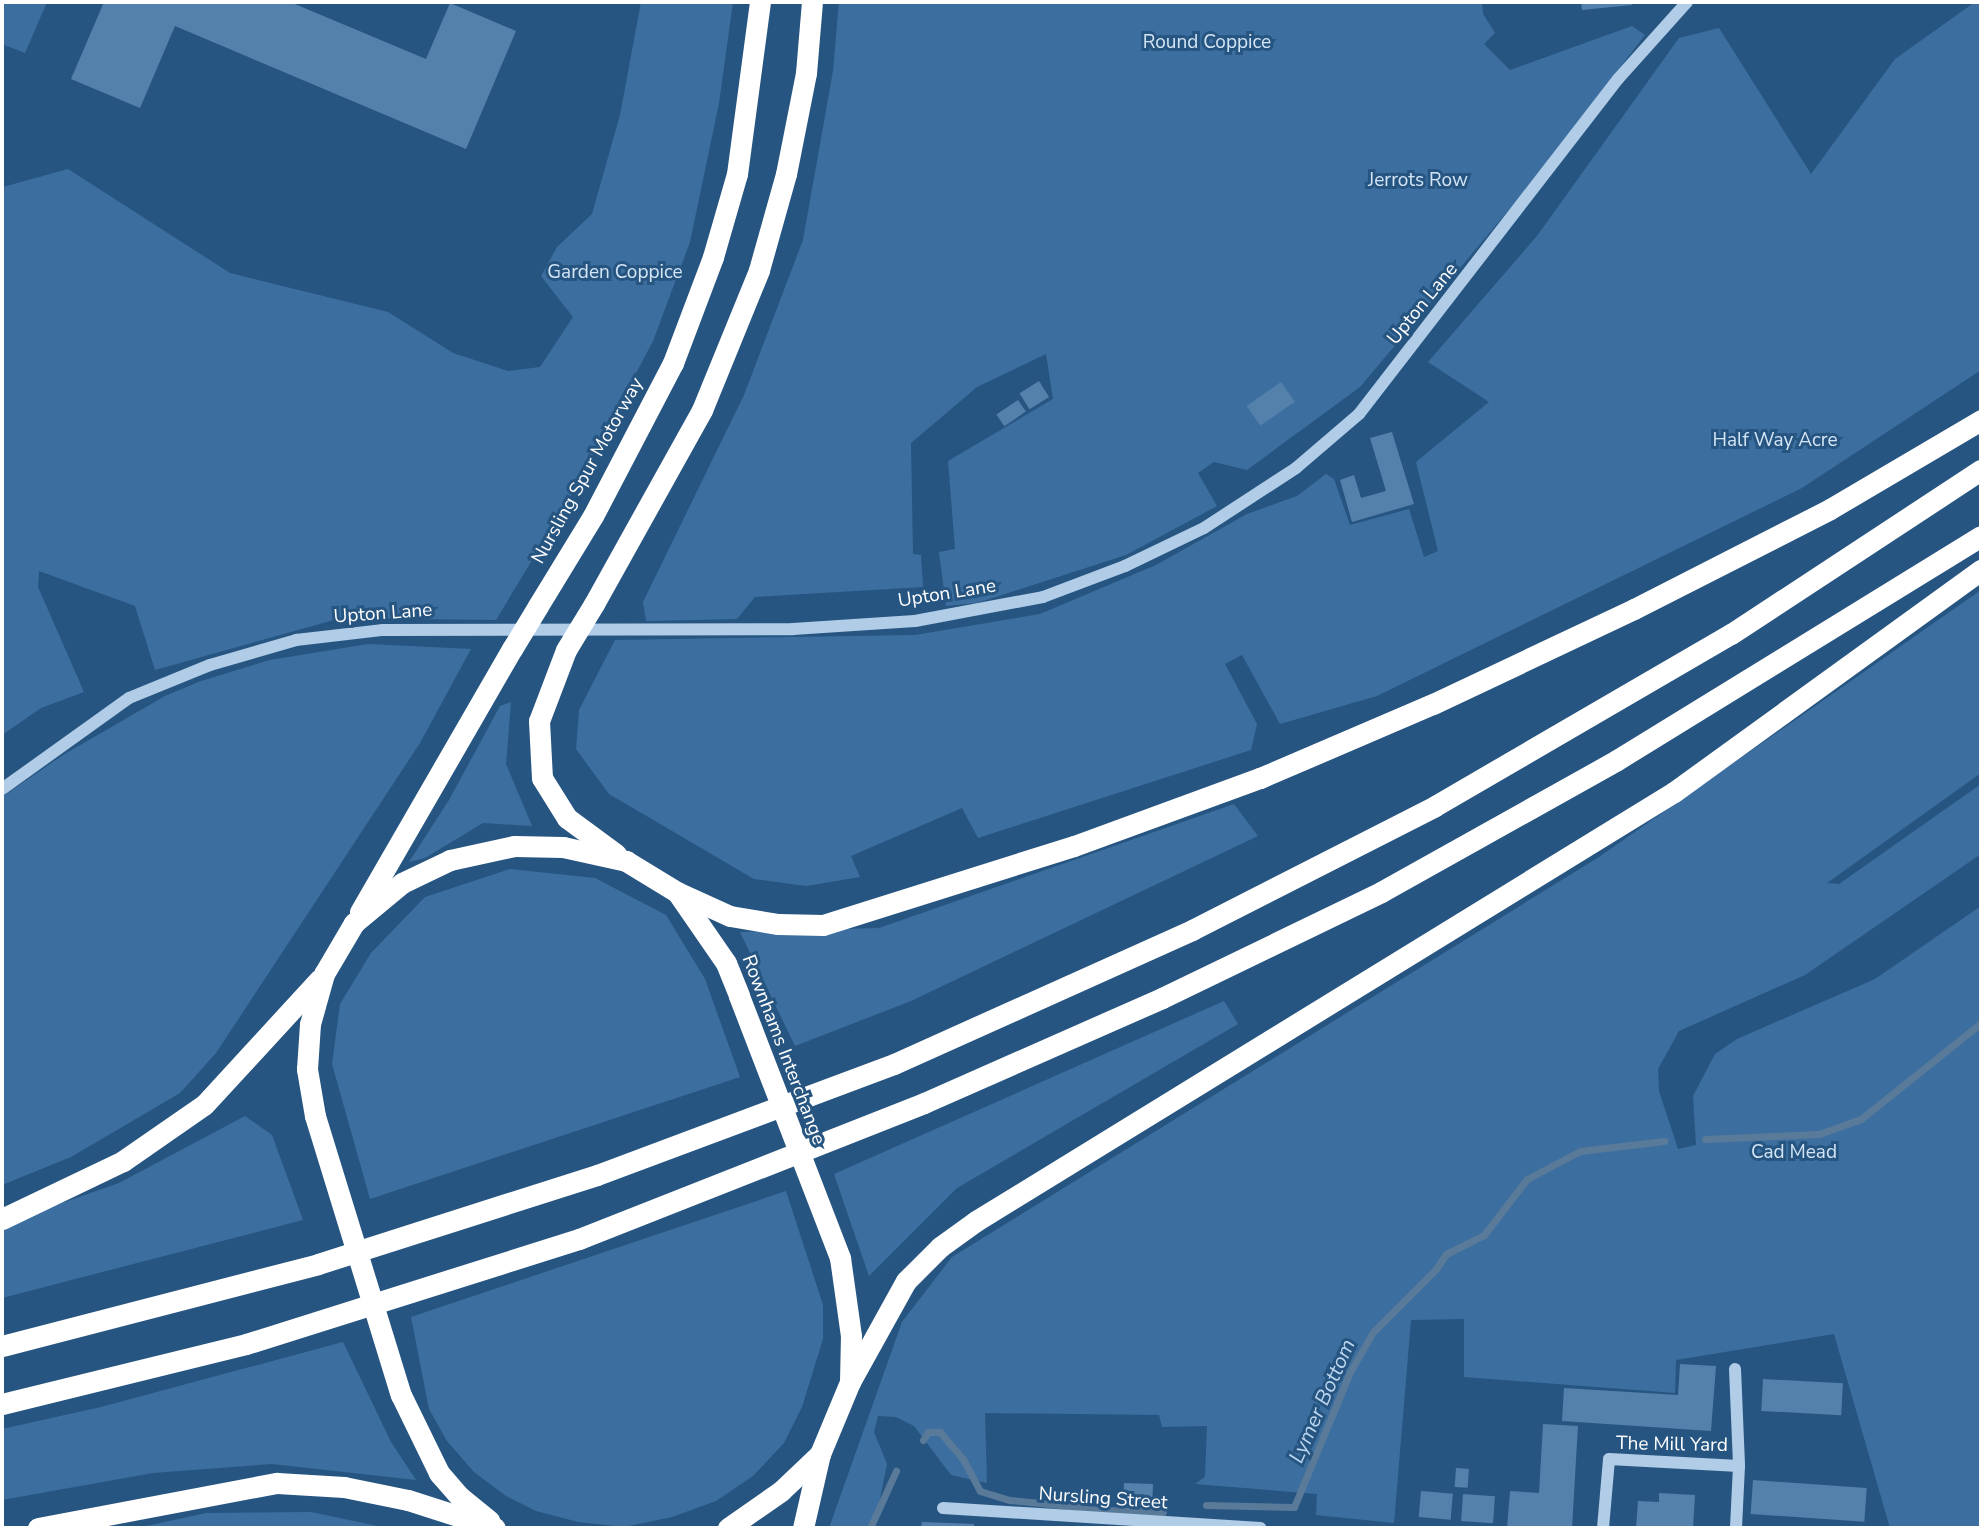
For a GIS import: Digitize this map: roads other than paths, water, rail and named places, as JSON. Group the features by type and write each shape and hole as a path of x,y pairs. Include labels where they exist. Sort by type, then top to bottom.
{"highway":[{"name":"Nursling Spur Motorway","path":"354,923 422,799 593,516 673,363 713,257 737,174 760,2"},
{"path":"626,861 567,817 542,778 539,721 566,650 702,410 755,282 786,174 806,73 812,2"},
{"path":"677,892 730,916 778,924 823,925 1074,846 1260,778 1433,704 1634,609 1830,509 1981,420"},
{"path":"2,1346 318,1264 597,1175 894,1064 1192,930 1435,806 1731,635 1981,470"},
{"path":"2,1404 246,1344 579,1239 924,1103 1162,998 1381,892 1618,760 1981,536"},
{"path":"850,1382 906,1281 940,1247 975,1221 1674,792 1981,569"},
{"name":"Rownhams Interchange","path":"498,1528 460,1497 439,1473 401,1395 315,1116 308,1058 310,1024 324,974 354,923 402,883 450,860 514,846 563,847 626,861 677,892 726,963 840,1258 851,1336 850,1382 820,1454 781,1491 728,1528"},
{"path":"2,1219 123,1161 204,1105 324,974"},
{"path":"803,1528 820,1454"},
{"path":"38,1528 277,1483 344,1487 408,1500 498,1528"}],"street":[{"name":"Upton Lane","path":"2,789 129,698 210,665 296,640 383,629 793,629 915,621 1043,597 1125,566 1204,528 1296,468 1359,414 1463,286 1618,79 1687,2"},
{"path":"1735,1370 1738,1466"},
{"name":"The Mill Yard","path":"1603,1528 1609,1459 1738,1466 1736,1528"},
{"name":"Nursling Street","path":"943,1508 1056,1522 1260,1528"}],"waterway":[{"name":"Lymer Bottom","path":"1705,1139 1819,1134 1861,1119 1981,1023"},
{"name":"Lymer Bottom","path":"1206,1505 1294,1507 1350,1372 1373,1332 1436,1269 1446,1254 1484,1235 1527,1179 1580,1151 1664,1141"},
{"name":"Lymer Bottom","path":"923,1440 928,1432 940,1432 963,1459 980,1491 1010,1500 1106,1510 1163,1512"},
{"name":"Lymer Bottom","path":"870,1528 896,1471"}],"park label":[{"name":"Round Coppice","path":"1207,43"},
{"name":"Jerrots Row","path":"1418,181"},
{"name":"Garden Coppice","path":"615,273"},
{"name":"Half Way Acre","path":"1775,441"},
{"name":"Cad Mead","path":"1794,1153"}]}
